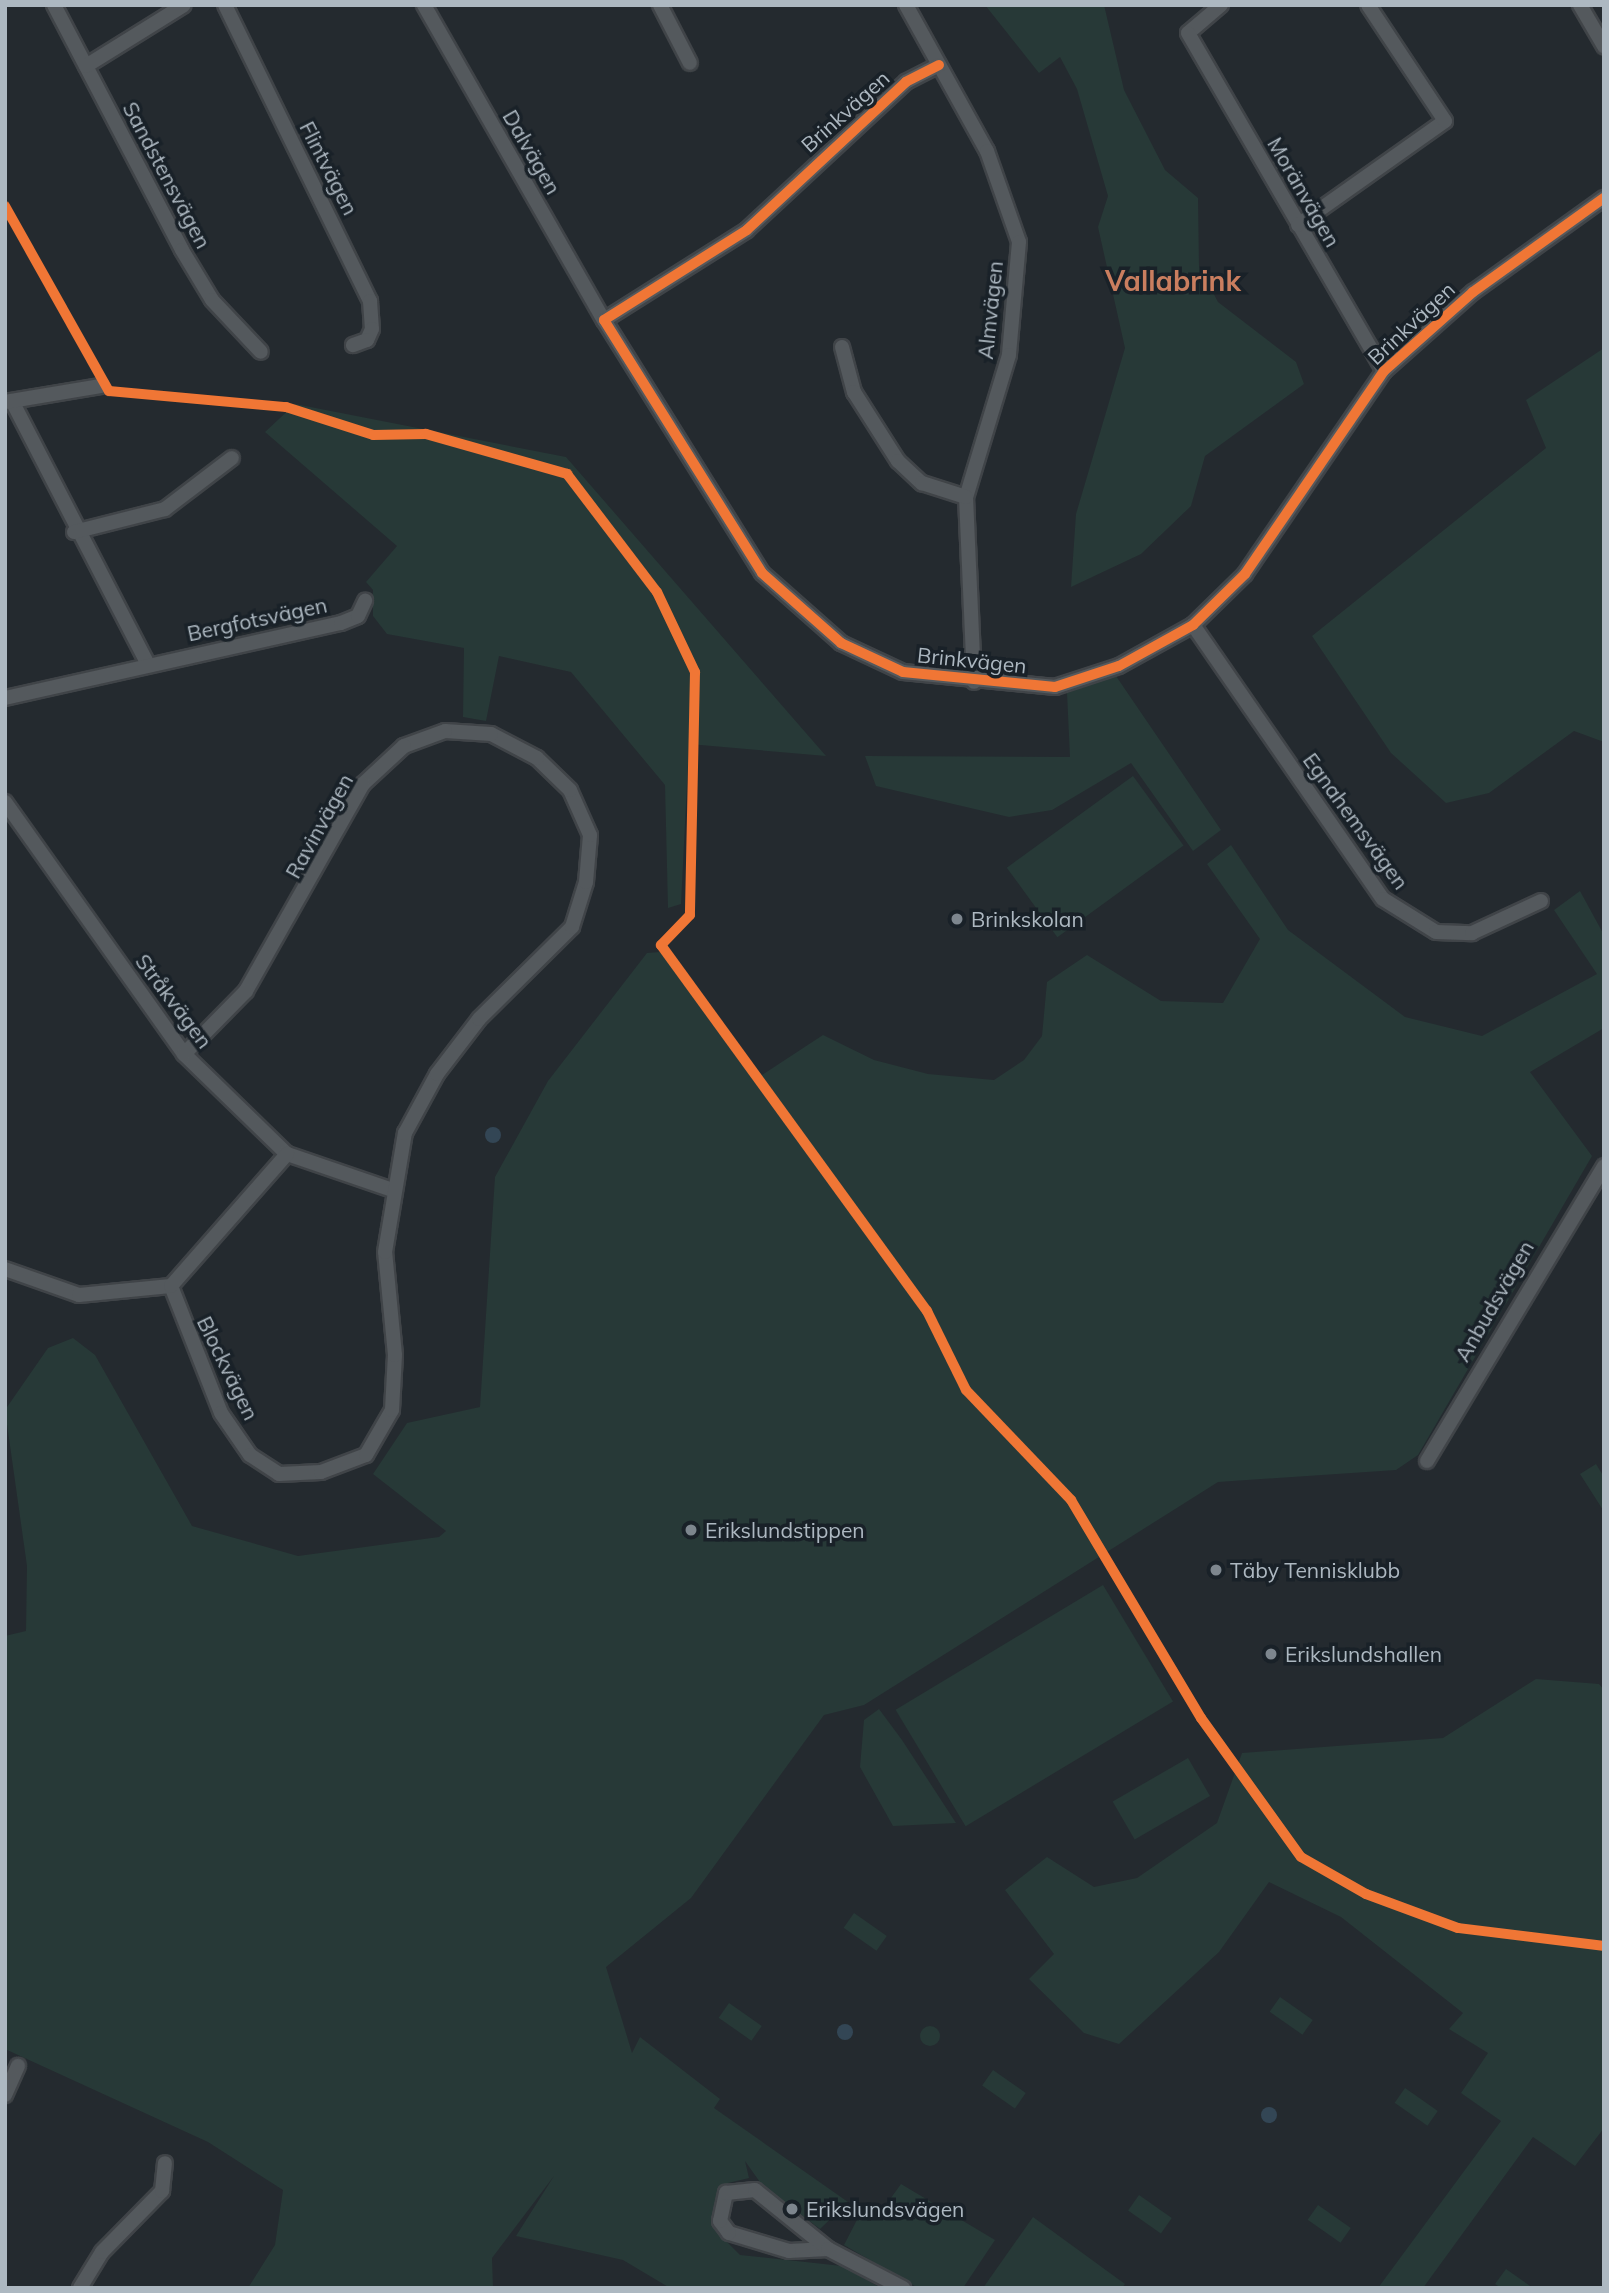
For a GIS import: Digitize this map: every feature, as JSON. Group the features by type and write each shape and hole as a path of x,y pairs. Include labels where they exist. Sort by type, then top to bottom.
{"street":[{"name":"Sandstensvägen","path":"54,5 206,290 261,352"},
{"path":"86,66 184,5"},
{"name":"Flintvägen","path":"225,5 370,301 372,329 367,340 353,345"},
{"name":"Dalvägen","path":"424,5 604,320"},
{"path":"660,5 690,63"},
{"name":"Almvägen","path":"906,5 987,151 1019,242 1009,355 966,497 974,682"},
{"name":"Moränvägen","path":"1221,5 1188,33 1384,371"},
{"path":"1298,225 1445,121 1368,5"},
{"path":"1580,5 1604,46"},
{"name":"Brinkvägen","path":"939,65 906,82 747,230 604,320 762,573 841,643 903,672 974,682 1055,687 1119,666 1193,625 1245,575 1384,371 1473,292 1604,198"},
{"path":"842,347 854,392 898,461 922,483 966,497"},
{"path":"101,386 8,402 74,532 148,664"},
{"path":"74,532 165,509 232,458"},
{"name":"Bergfotsvägen","path":"5,698 341,623 358,616 365,601"},
{"name":"Egnahemsvägen","path":"1193,625 1383,899 1436,932 1472,933 1541,901"},
{"name":"Ravinvägen","path":"184,1054 246,991 363,784 404,746 445,731 491,734 537,758 570,790 590,835 586,882 572,927 478,1020 437,1074 405,1133 392,1190"},
{"name":"Stråkvägen","path":"5,802 184,1054 287,1154 392,1190"},
{"path":"5,1269 79,1295 172,1286 287,1154"},
{"name":"Anbudsvägen","path":"1427,1461 1604,1167"},
{"name":"Blockvägen","path":"172,1286 221,1413 250,1455 279,1474 321,1472 366,1455 392,1410 395,1355 385,1252 392,1190"},
{"path":"5,2095 18,2066"},
{"path":"80,2288 102,2252 162,2191 165,2162"},
{"path":"828,2249 789,2251 729,2233 720,2221 726,2193 755,2190 828,2249 903,2288"}],"shaded area":[{"path":"985,5 1104,5 1124,90 1165,170 1198,198 1199,266 1218,302 1296,362 1304,384 1205,456 1191,506 1141,554 1071,587 1076,514 1125,348 1098,227 1108,196 1077,89 1060,57 1039,73"},
{"path":"1604,348 1604,742 1574,731 1489,793 1446,803 1391,753 1312,636 1546,448 1526,400"},
{"path":"295,404 566,457 826,756 689,744 681,904 668,908 665,785 571,672 499,656 486,721 463,717 464,648 387,634 373,616 373,590 366,582 397,546 265,432"},
{"path":"1116,676 1221,830 1193,851 1131,763 1052,810 1009,817 876,786 865,756 1070,757 1067,693"},
{"path":"1133,776 1184,846 1057,937 1007,868"},
{"path":"1231,845 1288,930 1405,1017 1482,1036 1597,974 1554,910 1580,891 1604,935 1604,1028 1530,1072 1592,1156 1418,1455 1396,1470 1218,1482 864,1705 824,1715 691,1898 606,1967 632,2053 640,2037 720,2099 714,2108 848,2202 820,2229 762,2185 745,2161 749,2178 728,2183 714,2229 740,2255 842,2266 881,2288 670,2288 623,2260 516,2236 554,2176 492,2258 493,2288 248,2288 275,2245 283,2190 208,2142 5,2049 5,1636 26,1631 27,1566 5,1410 48,1348 73,1338 95,1355 192,1526 298,1556 439,1537 446,1531 373,1474 407,1423 480,1407 495,1177 548,1081 647,953 660,952 762,1075 823,1035 874,1060 928,1074 994,1080 1024,1060 1042,1036 1047,982 1087,955 1161,1001 1223,1003 1260,939 1207,864"},
{"path":"1596,1464 1604,1477 1603,1510 1580,1474"},
{"path":"1103,1585 1173,1702 966,1826 896,1710"},
{"path":"1536,1679 1599,1684 1604,1690 1604,2128 1575,2166 1533,2137 1423,2288 1378,2288 1501,2121 1461,2093 1488,2053 1449,2029 1463,2013 1341,1917 1269,1882 1219,1952 1119,2044 1084,2033 1029,1979 1054,1954 1005,1890 1047,1857 1094,1887 1137,1878 1217,1823 1242,1753 1443,1738"},
{"path":"879,1709 956,1823 893,1826 860,1767 864,1720"},
{"path":"1188,1758 1210,1796 1135,1840 1113,1802"},
{"path":"854,1913 887,1936 876,1951 844,1928"},
{"path":"1280,1997 1313,2020 1302,2035 1270,2012"},
{"path":"729,2003 762,2026 751,2041 719,2018"},
{"path":"930,2026 937,2029 940,2036 937,2043 930,2046 923,2043 920,2036 923,2029"},
{"path":"993,2070 1026,2093 1015,2109 982,2086"},
{"path":"1405,2088 1438,2111 1427,2126 1395,2103"},
{"path":"901,2184 995,2240 963,2288 918,2288 844,2245 861,2212 875,2220"},
{"path":"1139,2195 1172,2218 1161,2234 1128,2211"},
{"path":"1318,2205 1351,2228 1340,2243 1308,2220"},
{"path":"1033,2217 1125,2284 1122,2288 983,2288"},
{"path":"1506,2269 1533,2288 1501,2288 1495,2284"}],"water":[{"path":"493,1127 499,1129 499,1141 493,1143 487,1141 485,1135 487,1129"},
{"path":"842,2024 848,2024 853,2032 851,2038 842,2040 837,2035 837,2029"},
{"path":"1266,2107 1272,2107 1277,2115 1275,2121 1266,2123 1261,2118 1261,2112"}],"cycle path":[{"path":"939,65 906,82 747,230 604,320 762,573 841,643 903,672 1055,687 1119,666 1193,625 1245,574 1384,371 1473,292 1604,198"},
{"path":"5,206 109,391 286,407 373,435 426,434 567,474 657,592 695,672 690,915 661,945 927,1311 966,1390 1071,1500 1201,1718 1301,1857 1366,1894 1458,1928 1604,1946"}],"place":[{"name":"Brinkskolan","path":"957,919"},
{"name":"Erikslundstippen","path":"691,1530"},
{"name":"Täby Tennisklubb","path":"1216,1570"},
{"name":"Erikslundshallen","path":"1271,1654"},
{"name":"Erikslundsvägen","path":"792,2209"}],"district":[{"name":"Vallabrink","path":"1173,281"}]}
